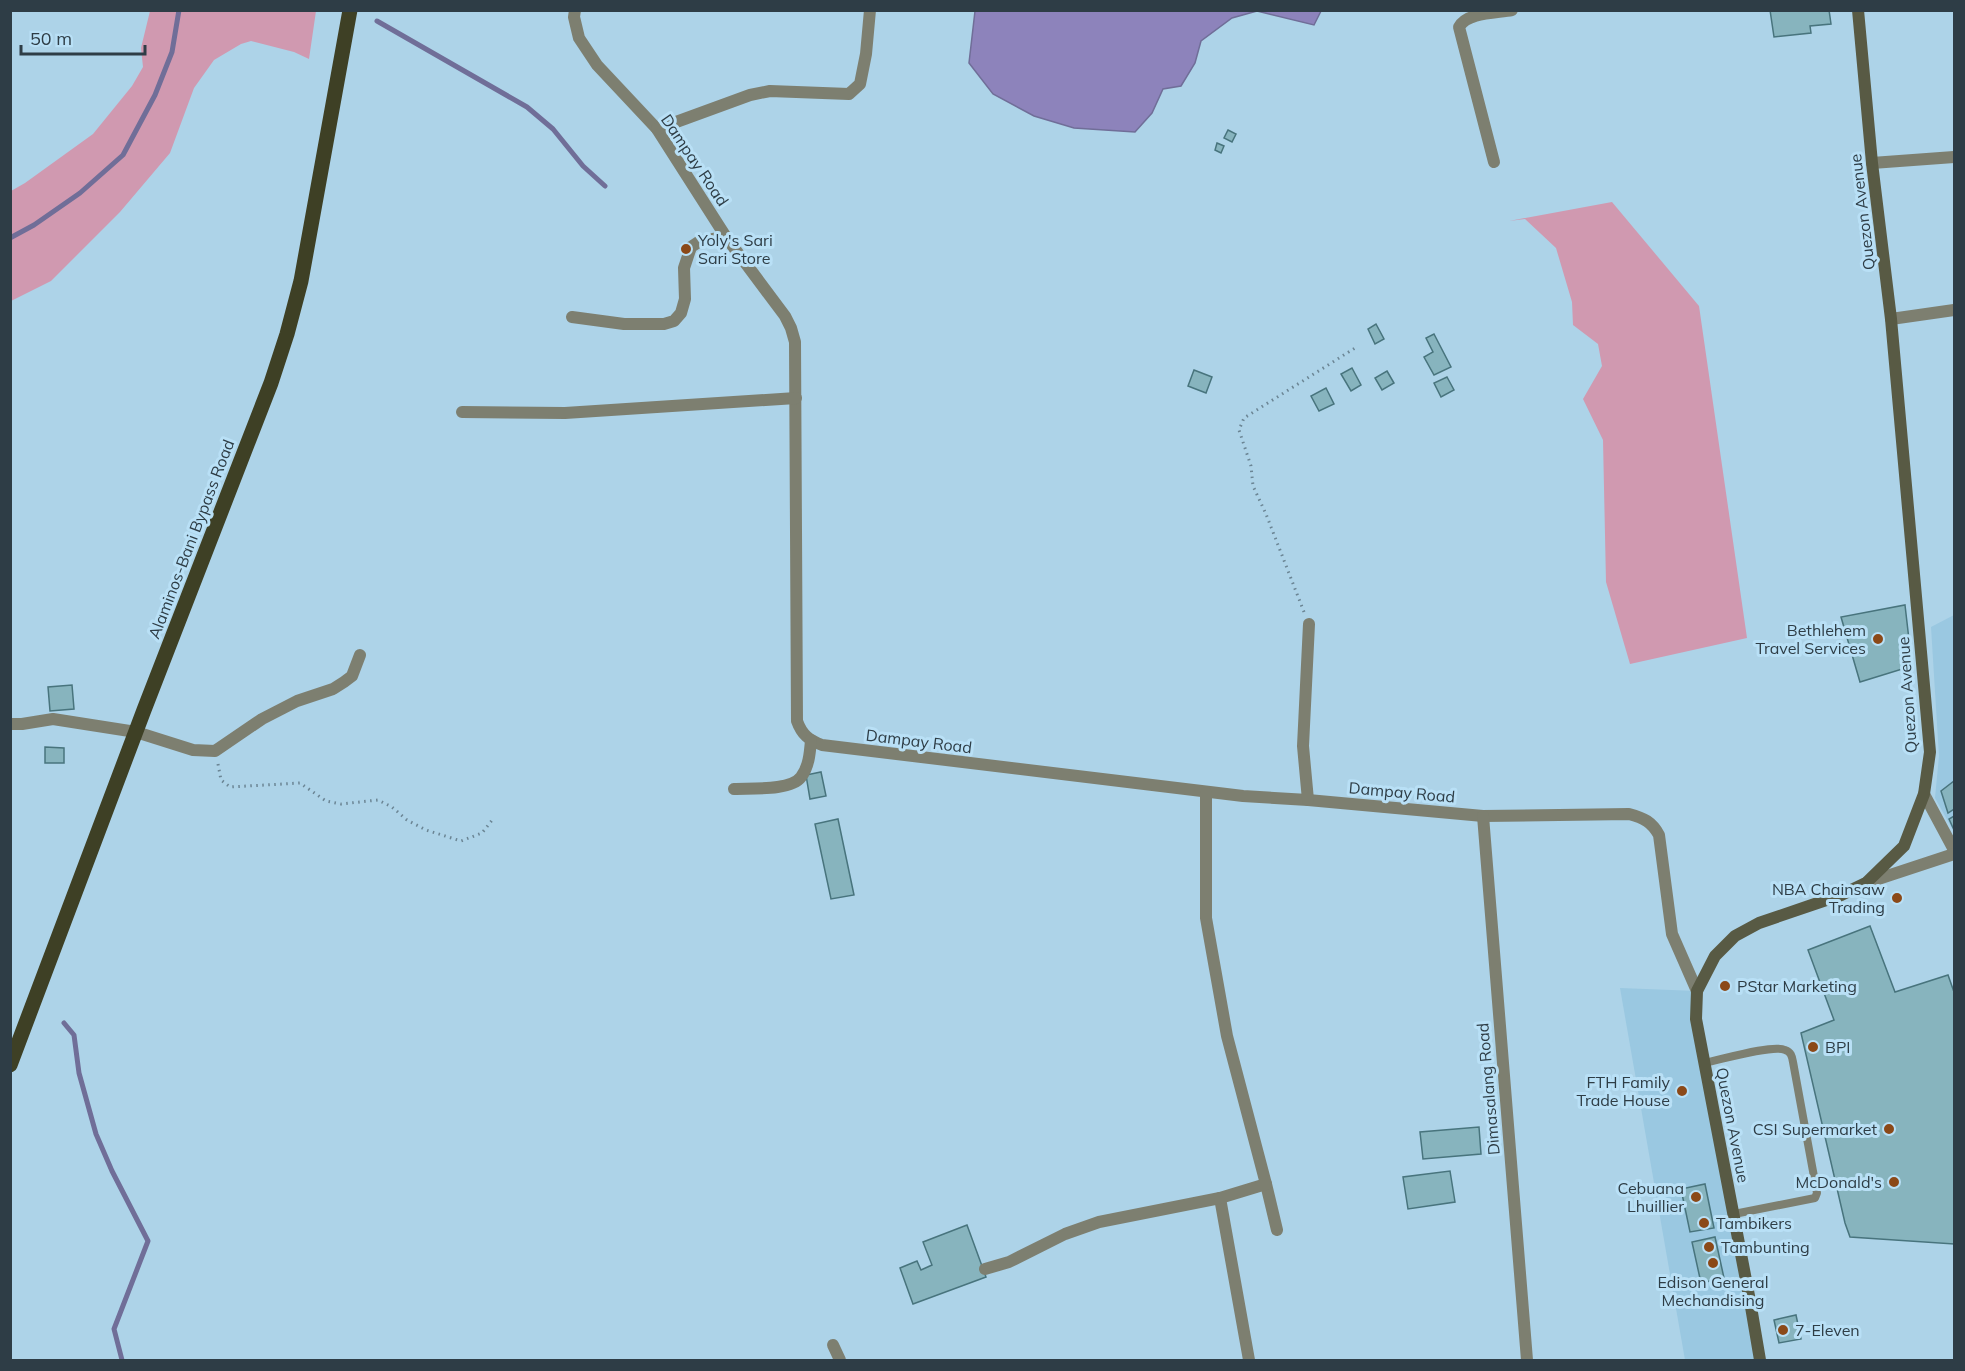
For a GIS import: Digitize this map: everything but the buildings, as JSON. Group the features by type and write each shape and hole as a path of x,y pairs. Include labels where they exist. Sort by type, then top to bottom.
{"main road":[{"name":"Alaminos-Bani Bypass Road","path":"10,1065 271,383 287,334 302,281 350,10"},
{"name":"Quezon Avenue","path":"1760,1360 1696,1019 1696,992 1715,956 1735,936 1759,923 1841,895 1866,883 1904,846 1924,794 1930,752 1891,319 1872,163 1858,10"}],"street":[{"name":"Dampay Road","path":"575,10 574,17 579,38 591,56 657,129 726,237 785,316 791,328 795,342 796,398 797,721 801,733 811,741 822,745 1206,793 1483,816 1629,814 1653,825 1659,835 1672,934 1696,992"},
{"path":"657,129 750,95 770,91 849,94 860,84 866,54 870,10"},
{"path":"1494,162 1459,27 1465,19 1512,10"},
{"path":"1872,163 1954,157"},
{"path":"572,317 624,324 664,324 674,321 681,314 685,299 684,268 691,247 700,241 726,237"},
{"path":"1891,319 1954,310"},
{"path":"462,412 565,413 796,398"},
{"path":"1308,800 1303,746 1309,624"},
{"path":"10,724 53,719 136,732 193,750 215,751 262,719 297,701 333,689 344,682 352,676 360,655"},
{"path":"734,789 794,784 801,777 809,759 811,741"},
{"path":"1206,793 1206,918 1227,1036 1277,1230"},
{"path":"1866,883 1954,852 1924,794"},
{"name":"Dimasalang Road","path":"1483,816 1527,1360"},
{"path":"985,1269 1009,1262 1065,1234 1099,1222 1220,1198 1266,1184"},
{"path":"1220,1198 1249,1360"},
{"path":"833,1346 840,1360"}],"lane":[{"path":"1704,1063 1775,1048 1787,1051 1793,1062 1818,1193 1815,1198 1734,1214"}],"path":[{"path":"1309,624 1253,486 1251,466 1239,430 1244,418 1355,348"},
{"path":"215,751 221,780 230,787 300,783 326,801 341,804 378,800 426,830 461,841 482,833 493,819"}],"shaded area":[{"path":"975,10 1321,11 1314,25 1257,11 1232,18 1201,41 1195,63 1181,86 1163,89 1152,113 1135,132 1074,128 1034,116 993,94 969,63"},
{"path":"150,11 316,11 309,59 294,52 251,41 241,44 214,60 194,88 170,153 120,212 51,281 11,301 11,191 93,134 132,86 143,67 141,48"},
{"path":"1612,202 1699,306 1747,638 1630,664 1606,582 1603,440 1583,399 1602,366 1598,344 1573,325 1572,302 1556,248 1525,219 1509,221"},
{"path":"1954,615 1954,832 1935,798 1939,756 1931,627"},
{"path":"1620,988 1697,991 1760,1360 1685,1360"}],"waterway":[{"path":"10,238 34,225 80,193 123,155 155,95 172,52 179,10"},
{"path":"377,21 527,107 553,129 583,166 605,186"},
{"path":"64,1023 74,1035 79,1073 96,1134 148,1241 114,1329 122,1360"}],"place":[{"name":"Yoly's Sari Sari Store","path":"686,249"},
{"name":"Bethlehem Travel Services","path":"1878,639"},
{"name":"NBA Chainsaw Trading","path":"1897,898"},
{"name":"PStar Marketing","path":"1725,986"},
{"name":"BPI","path":"1813,1047"},
{"name":"FTH Family Trade House","path":"1682,1091"},
{"name":"CSI Supermarket","path":"1889,1129"},
{"name":"McDonald's","path":"1894,1182"},
{"name":"Cebuana Lhuillier","path":"1696,1197"},
{"name":"Tambikers","path":"1704,1223"},
{"name":"Tambunting","path":"1709,1247"},
{"name":"Edison General Mechandising","path":"1713,1263"},
{"name":"7-Eleven","path":"1783,1330"}]}
